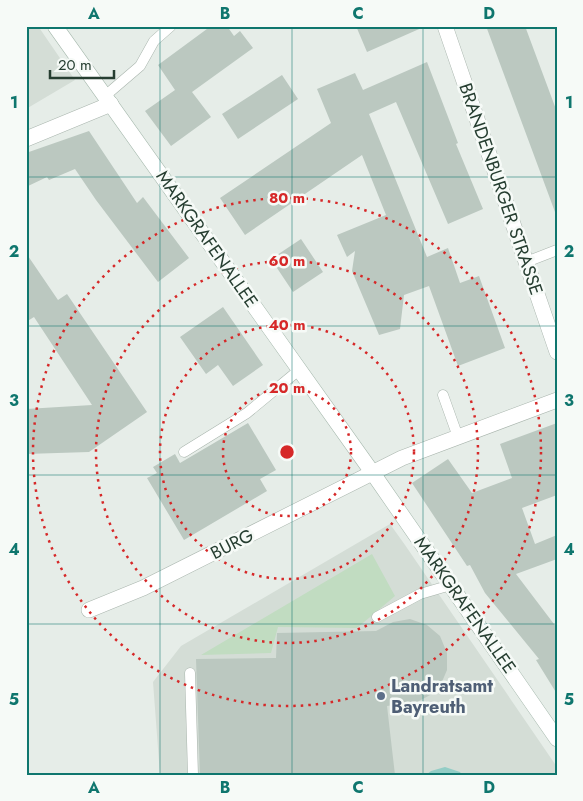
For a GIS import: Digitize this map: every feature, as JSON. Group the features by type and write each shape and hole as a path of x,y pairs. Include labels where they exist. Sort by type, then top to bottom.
{"street":[{"name":"MARKGRAFENALLEE","path":"55,26 372,472 557,739"},
{"name":"BRANDENBURGER STRASSE","path":"445,26 557,352"},
{"path":"26,139 108,100"},
{"path":"372,472 402,458 557,400"},
{"name":"BURG","path":"89,610 143,588 372,472"}],"lane":[{"path":"108,100 140,66 154,41 171,26"},
{"path":"526,262 557,250"},
{"path":"184,452 247,413 299,370"},
{"path":"443,396 458,437"},
{"path":"377,618 420,594 451,585"},
{"path":"190,673 193,775"}],"shaded area":[{"path":"26,26 38,26 75,80 26,109"},
{"path":"390,524 557,767 557,775 160,775 153,682 181,646"}],"green space":[{"path":"372,554 395,596 357,628 278,627 271,653 201,655"}],"water":[{"path":"445,767 460,772 462,775 426,775 431,771"}],"building":[{"path":"211,26 227,26 234,36 240,31 253,48 192,92 211,117 171,146 145,111 175,90 158,65"},
{"path":"356,26 426,26 367,52"},
{"path":"486,26 525,26 557,112 557,211 555,212"},
{"path":"427,62 458,143 456,144 483,209 448,224 396,102 369,114 427,257 448,248 460,283 479,276 505,348 458,366 429,286 404,295 400,329 379,335 352,271 355,251 347,257 337,235 386,215 362,155 245,235 220,198 331,123 317,89 355,73 363,90"},
{"path":"282,75 298,99 238,139 222,114"},
{"path":"89,131 137,203 143,197 189,258 158,282 75,169 49,180 47,177 26,187 26,153"},
{"path":"301,239 323,272 293,292 271,259"},
{"path":"26,253 58,300 67,294 147,412 89,452 26,454 26,409 92,405 34,317 26,322"},
{"path":"223,307 263,365 233,386 218,365 206,374 180,337"},
{"path":"248,423 276,470 260,479 267,491 184,540 147,478 157,473 153,467 175,454 180,463"},
{"path":"557,423 557,495 522,508 535,544 557,535 557,559 516,574 557,628 557,694 536,660 539,659 485,593 470,565 467,566 412,483 448,459 472,493 512,478 500,444"},
{"path":"410,619 427,625 440,636 447,653 447,670 441,684 432,694 419,701 387,706 395,775 200,775 196,659 276,658 277,633 376,631 393,622"}],"place":[{"name":"Landratsamt Bayreuth","path":"381,696"}]}
